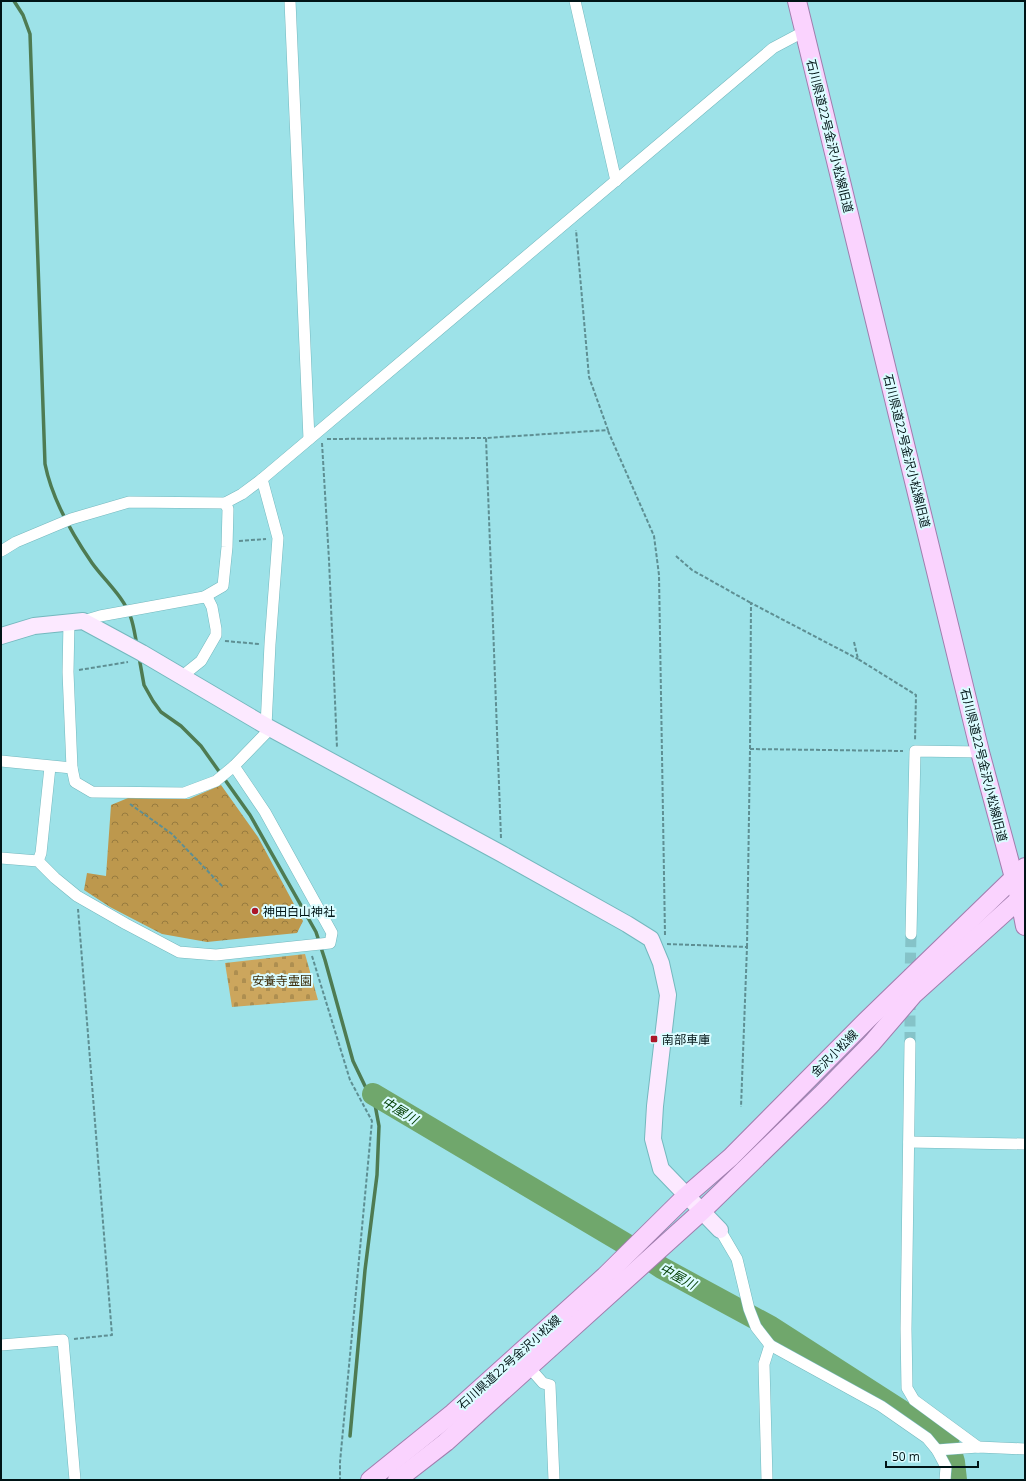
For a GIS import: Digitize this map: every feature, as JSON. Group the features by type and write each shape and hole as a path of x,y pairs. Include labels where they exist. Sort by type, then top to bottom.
{"main road":[{"name":"石川県道22号金沢小松線旧道","path":"797,1 980,752 1019,873 1025,926"},
{"name":"金沢小松線","path":"643,1238 686,1196 731,1157 867,1020 1019,873"},
{"name":"金沢小松線","path":"657,1252 702,1211 826,1090 872,1043 914,994 1022,897"},
{"name":"石川県道22号金沢小松線","path":"370,1480 453,1413 605,1276 643,1238"},
{"name":"石川県道22号金沢小松線","path":"397,1480 446,1442 657,1252"}],"street":[{"path":"290,1 309,439"},
{"path":"575,1 616,181"},
{"path":"1,551 16,542 66,521 129,502 225,503 242,494 262,479 772,48 805,31"},
{"path":"76,622 68,672 72,768 75,782 92,792 184,793 216,781 268,728 270,644 278,538 262,479"},
{"path":"1,636 34,626 76,622 127,610 204,596 223,586 228,509 225,503"},
{"path":"181,677 201,661 216,634 214,614 208,599 204,596"},
{"path":"76,622 136,650 268,728 502,854 651,939 661,964 668,995 655,1106 653,1139 661,1169 720,1230 737,1259 749,1309 756,1327 770,1346 881,1406 927,1438 947,1449 978,1447 1025,1449"},
{"path":"910,934 915,752 980,752"},
{"path":"1,761 72,768"},
{"path":"38,861 41,853 50,767"},
{"path":"1,858 38,861 55,878 77,896 179,952 216,955 330,944 332,933 265,812 230,768"},
{"path":"910,1043 906,1329 907,1388 914,1400 978,1447"},
{"path":"909,1142 1025,1144"},
{"path":"1,1345 63,1340 74,1480"},
{"path":"767,1480 764,1364 770,1346"},
{"path":"529,1367 543,1383 550,1385 554,1480"},
{"path":"945,1480 947,1449"}],"path":[{"path":"574,214 589,377 608,430 654,536 659,575 665,936"},
{"path":"338,765 322,439 486,438 608,430"},
{"path":"486,438 502,854"},
{"path":"227,542 278,538"},
{"path":"676,556 692,570 750,603 858,659 916,695 915,752 750,749"},
{"path":"741,1107 750,749 750,603"},
{"path":"213,641 270,644"},
{"path":"854,642 858,659"},
{"path":"68,672 130,662 136,650"},
{"path":"113,792 172,834 223,887"},
{"path":"63,1340 112,1335 77,896"},
{"path":"661,964 664,943 746,947"},
{"path":"309,946 350,1080 372,1121 340,1462 340,1480"}],"green space":[{"path":"221,785 258,837 303,921 297,933 207,942 162,934 110,907 84,890 87,873 106,876 111,805 128,798 189,799"},
{"name":"安養寺霊園","path":"305,954 318,1000 232,1007 225,963"}],"waterway":[{"path":"14,1 23,15 30,34 45,464 52,490 70,528 92,563 119,596 128,610 137,645"},
{"path":"139,657 144,685 153,701 161,712 181,726 201,746 250,815 316,932 353,1061 365,1086 373,1094 379,1126 377,1175 365,1270 350,1436"},
{"name":"中屋川","path":"373,1094 624,1243 662,1268 771,1327 936,1433 948,1442 954,1462 956,1480"}],"tunnel":[{"path":"910,980 911,934"},
{"path":"910,998 910,1043"}],"place":[{"name":"神田白山神社","path":"255,911"},
{"name":"南部車庫","path":"654,1039"}]}
